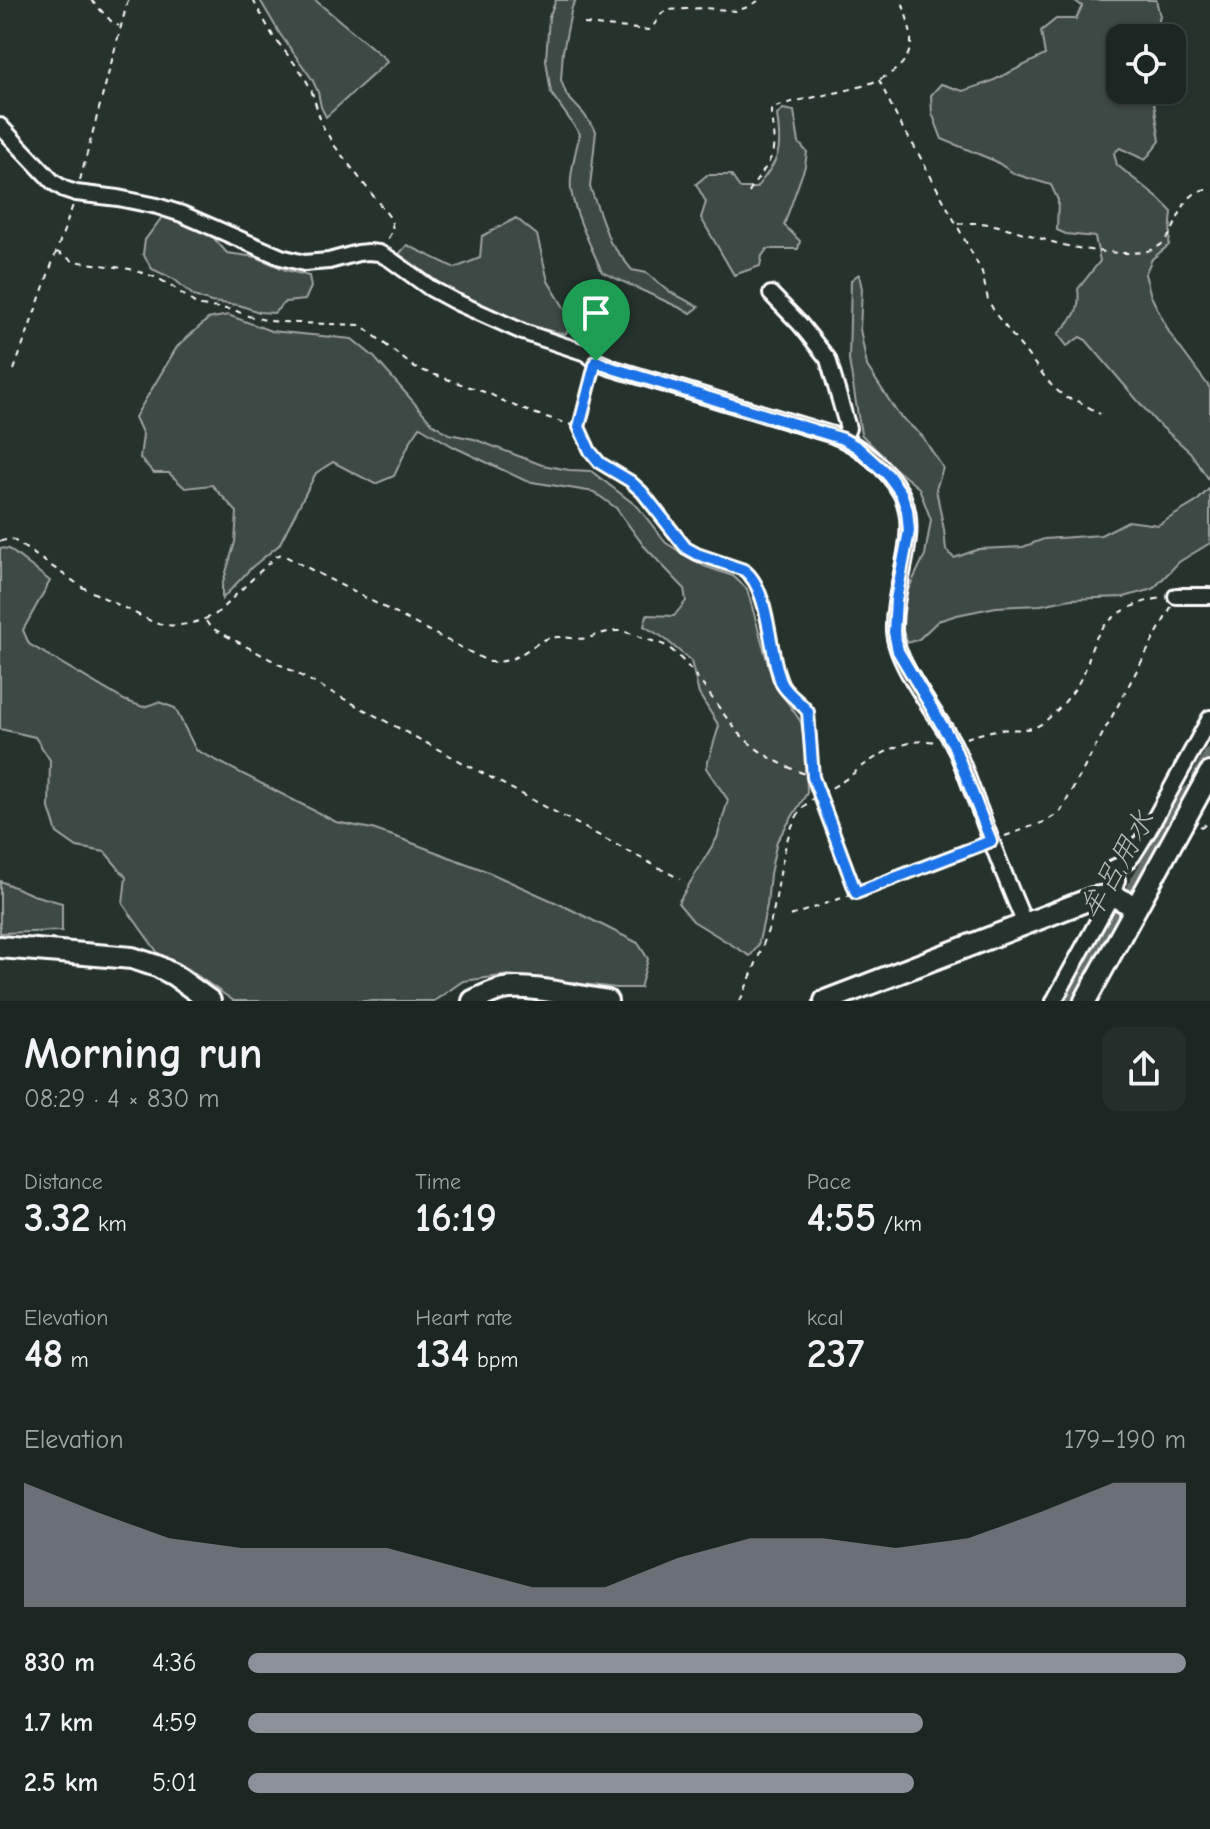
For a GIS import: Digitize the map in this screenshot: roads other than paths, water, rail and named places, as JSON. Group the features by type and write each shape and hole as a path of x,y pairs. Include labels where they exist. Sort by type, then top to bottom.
{"street":[{"path":"0,126 53,182 64,189 157,206 281,257 304,263 329,261 358,253 379,253 430,288 523,332 586,353 612,368 843,439 864,452 888,475 901,493 907,510 909,531 896,600 894,632 898,651 953,744 1025,924"},
{"path":"771,294 828,359 848,428 843,439"},
{"path":"1176,596 1210,596"},
{"path":"1085,1001 1122,893 1113,868 1133,855 1210,718"},
{"path":"1054,1001 1122,893 1210,773"},
{"path":"825,1001 1093,898 1122,893"},
{"path":"0,947 132,958 174,975 210,1001"},
{"path":"473,1001 507,988 607,1001"}],"waterway":[{"name":"牟呂用水","path":"1198,776 1210,754"},
{"name":"牟呂用水","path":"1068,1001 1188,792"}]}
